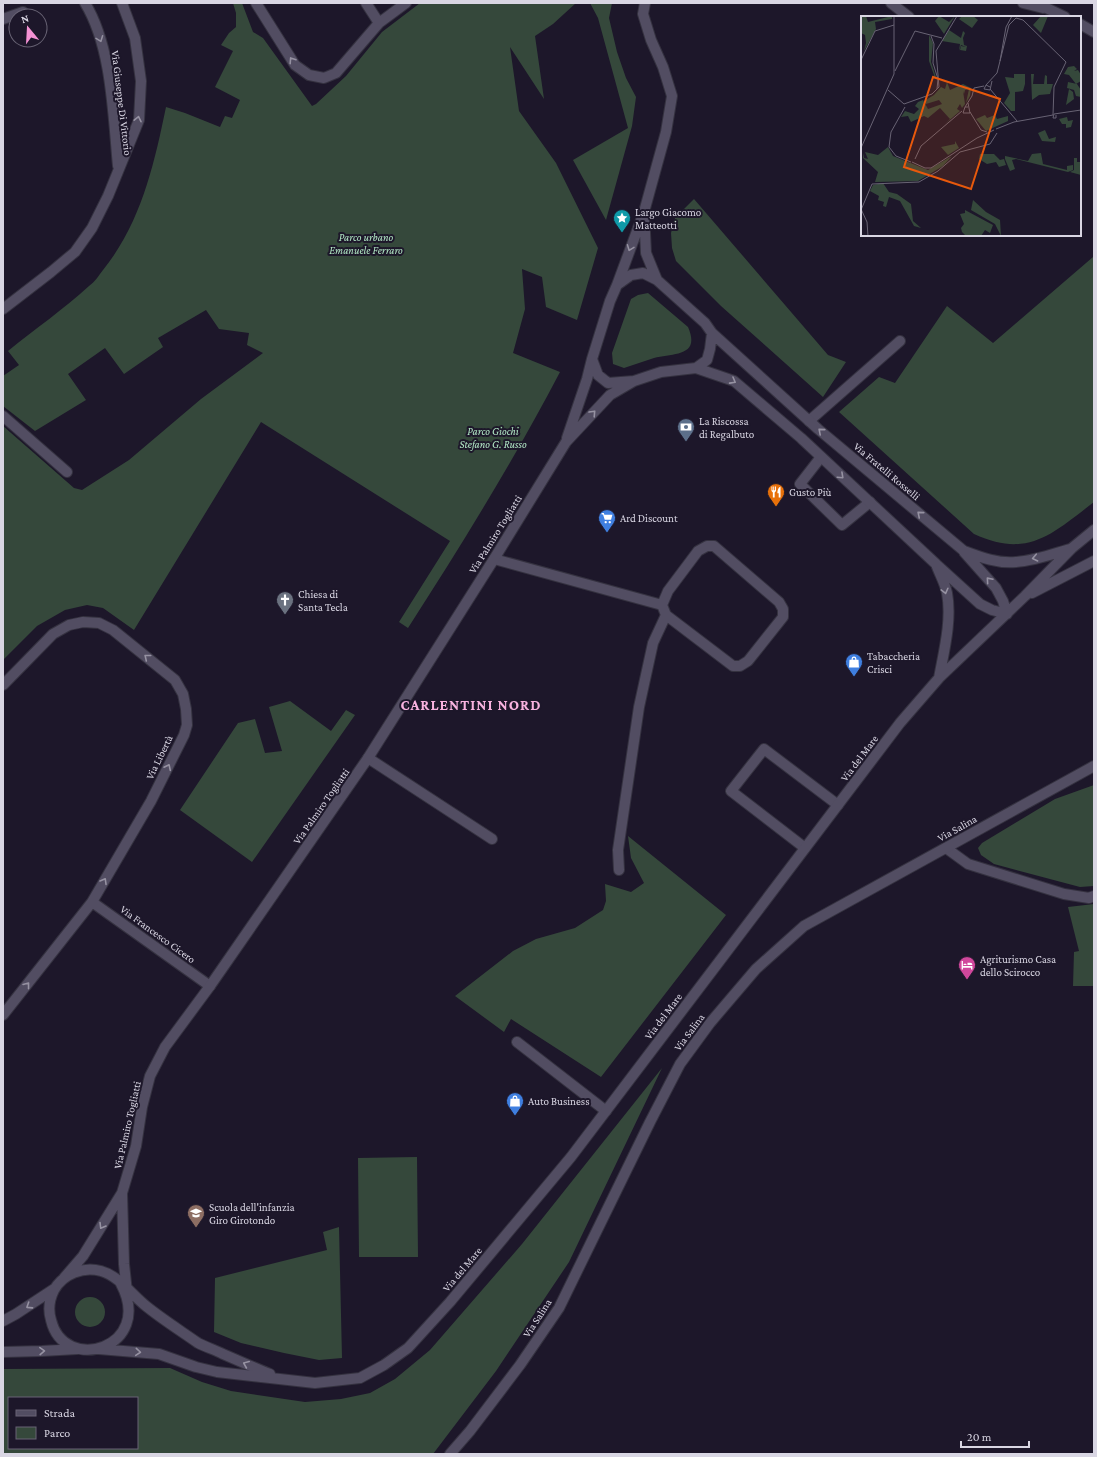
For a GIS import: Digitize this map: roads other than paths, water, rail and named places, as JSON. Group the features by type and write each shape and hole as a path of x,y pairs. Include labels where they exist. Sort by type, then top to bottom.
{"street":[{"name":"Via Giuseppe Di Vittorio","path":"3,309 75,252 92,228 108,196 118,168 112,100 103,46 85,3"},
{"path":"118,168 140,120 141,81 135,38 122,3"},
{"path":"256,3 295,65 308,75 324,78 336,73 379,24 406,3"},
{"path":"366,3 379,24"},
{"path":"566,442 587,379 610,301 644,212 666,132 672,96 643,14 645,3"},
{"path":"892,3 908,16"},
{"path":"1023,3 1053,11"},
{"path":"1036,3 1063,16"},
{"path":"1081,25 1094,32"},
{"path":"644,212 646,253 657,280"},
{"path":"616,285 631,275 643,273 657,280 705,322 712,333 710,349 707,360 696,368"},
{"name":"Via Fratelli Rosselli","path":"712,333 809,420 964,551 991,560 1015,562 1039,558 1072,548"},
{"path":"809,420 900,342"},
{"path":"592,359 598,375 608,383 634,381"},
{"path":"566,442 610,395 634,381 661,372 696,368 734,381 821,457 980,604 992,610 1007,614"},
{"path":"3,416 67,472"},
{"name":"Via Palmiro Togliatti","path":"122,1192 136,1146 142,1107 150,1076 165,1048 210,986 368,758 566,442"},
{"path":"821,457 800,484 842,524 870,502"},
{"name":"Via del Mare","path":"281,1379 314,1384 360,1378 384,1365 408,1348 450,1302 566,1163 900,723 939,678 1007,614 1072,548 1094,530"},
{"path":"707,546 714,546 779,602 783,609 783,617 748,661 740,666 733,666 666,615 662,605 668,591 698,551 707,546"},
{"path":"964,551 996,588 1003,601 1007,614"},
{"path":"494,559 662,605"},
{"path":"1025,596 1094,561"},
{"path":"936,564 947,592 948,610 946,644 939,678"},
{"path":"619,870 618,850 639,707 653,643 666,615"},
{"name":"Via Libertà","path":"3,685 53,634 69,625 84,622 99,623 113,630 175,680 183,694 187,725 184,735 151,801 92,902 3,1016"},
{"path":"805,848 731,791 764,749 838,805"},
{"path":"368,758 492,839"},
{"name":"Via Salina","path":"450,1454 470,1431 520,1365 559,1308 680,1064 710,1023 756,969 804,926 1094,766"},
{"path":"946,848 968,864 1064,894 1089,898 1094,896"},
{"name":"Via Francesco Cicero","path":"92,902 210,986"},
{"path":"517,1042 606,1111"},
{"path":"3,1321 54,1289 83,1256 122,1192"},
{"path":"99,1349 111,1344 121,1334 128,1323 130,1309 125,1290 122,1192"},
{"path":"64,1278 77,1271 89,1269 101,1271 113,1276 125,1290 200,1344 281,1379"},
{"path":"54,1289 50,1301 49,1313 52,1326 59,1336 68,1344 80,1349"},
{"path":"3,1352 99,1349 159,1354 217,1372 281,1379"}],"place":[{"name":"Largo Giacomo Matteotti","path":"622,233"},
{"name":"La Riscossa di Regalbuto","path":"686,442"},
{"name":"Gusto Più","path":"776,507"},
{"name":"Ard Discount","path":"607,533"},
{"name":"Chiesa di Santa Tecla","path":"285,615"},
{"name":"Tabaccheria Crisci","path":"854,677"},
{"name":"Agriturismo Casa dello Scirocco","path":"967,980"},
{"name":"Auto Business","path":"515,1116"},
{"name":"Scuola dell'infanzia Giro Girotondo","path":"196,1228"}],"district":[{"name":"CARLENTINI NORD","path":"471,705"}],"park label":[{"name":"Parco urbano Emanuele Ferraro","path":"366,243"},
{"name":"Parco Giochi Stefano G. Russo","path":"493,437"}]}
